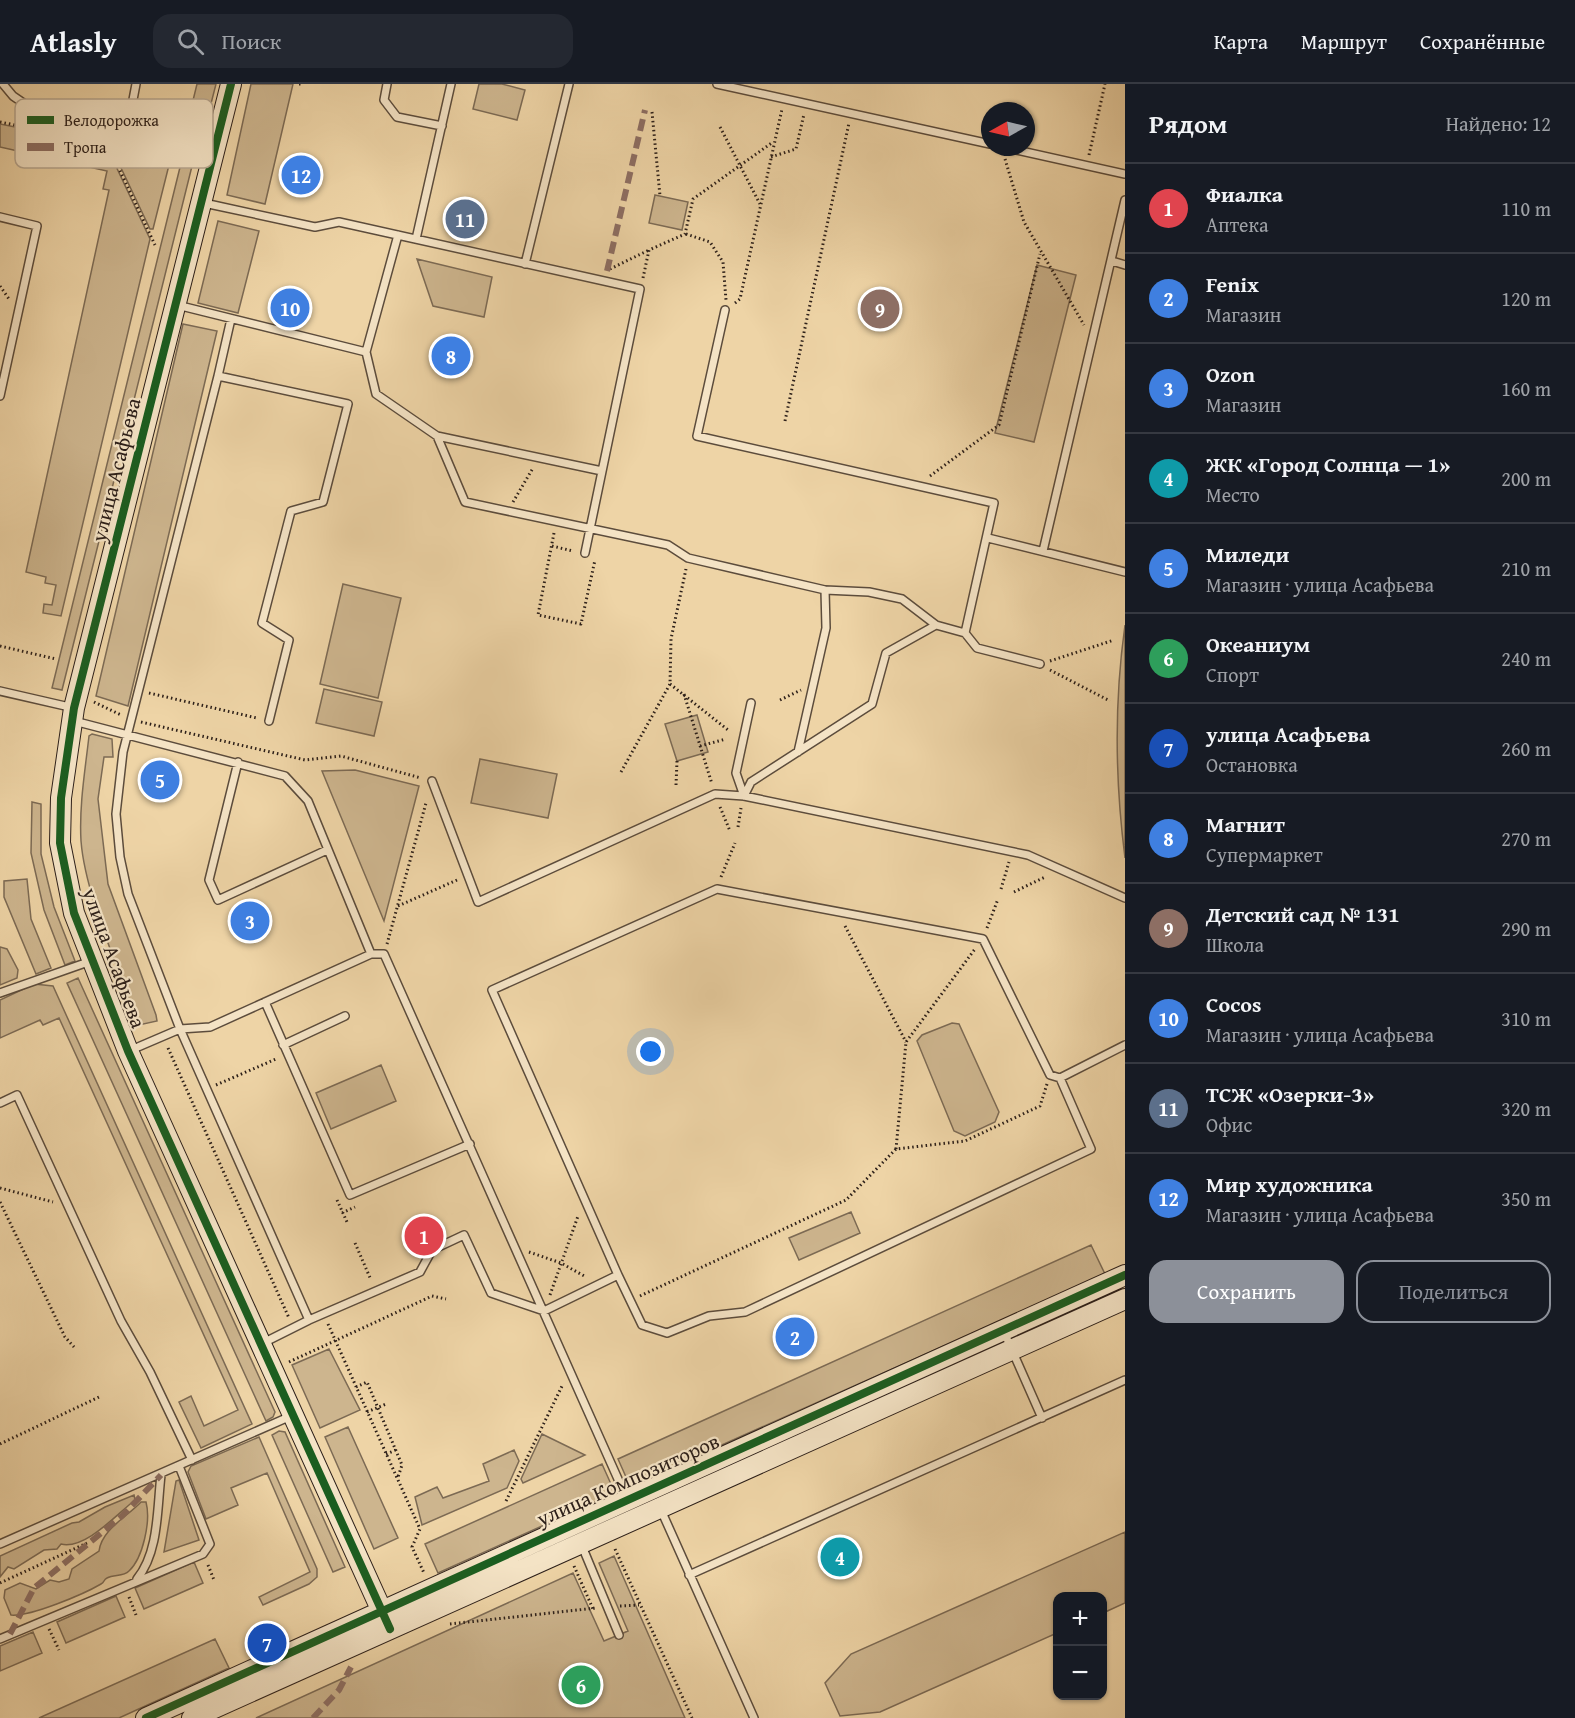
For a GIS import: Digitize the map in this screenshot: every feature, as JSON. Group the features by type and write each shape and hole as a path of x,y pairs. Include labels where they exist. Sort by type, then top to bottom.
{"street":[{"name":"улица Асафьева","path":"213,157 231,84"},
{"name":"улица Асафьева","path":"210,168 73,714 61,798 60,843 74,913 128,1051 386,1620"},
{"name":"улица Композиторов","path":"192,1718 572,1525 1125,1275"},
{"name":"улица Композиторов","path":"157,1716 386,1620 580,1544 1125,1299"}],"lane":[{"path":"3,84 17,99"},
{"path":"133,99 136,84"},
{"path":"387,84 384,100 397,117 441,126"},
{"path":"416,239 451,84"},
{"path":"525,264 569,84"},
{"path":"717,84 981,142"},
{"path":"1035,154 1125,174"},
{"path":"1043,551 1125,200"},
{"path":"202,203 315,227 339,222 640,288 585,553"},
{"path":"0,218 37,226 0,396"},
{"path":"398,235 366,352 376,394 437,436 602,471"},
{"path":"1112,261 1125,265"},
{"path":"177,305 366,352"},
{"path":"725,310 697,436 919,484 994,503 988,538 964,633"},
{"path":"231,319 128,733 118,783 116,814 120,856 128,894 180,1029 309,1320"},
{"path":"218,376 348,404 323,502 291,511 262,623 289,639 269,721"},
{"path":"437,436 465,502 668,545 688,558 825,590 869,592 902,599 936,625 964,633 977,648 1040,664"},
{"path":"988,538 1125,572"},
{"path":"798,752 826,628 825,590"},
{"path":"744,796 751,782 872,704 886,653 936,625"},
{"path":"0,691 128,733 285,776 308,801 371,954"},
{"path":"744,796 736,773 751,703"},
{"path":"238,762 209,880 218,900 327,850"},
{"path":"432,781 478,902 715,794 744,796 1011,852 1029,852 1125,898"},
{"path":"1059,1078 1091,1149 745,1312 709,1316 667,1333 642,1325 492,990 717,890 983,939 1050,1075 1059,1078 1125,1045"},
{"path":"128,1051 180,1029 210,1026 371,954 384,954 636,1519"},
{"path":"0,993 93,961"},
{"path":"265,1002 350,1195 470,1143"},
{"path":"283,1045 345,1016"},
{"path":"0,1103 17,1095 121,1322 150,1372 192,1460"},
{"path":"261,1344 309,1320 420,1272 432,1250 464,1235 491,1293 544,1311 618,1275"},
{"path":"1003,1330 1042,1418"},
{"path":"689,1575 1125,1380"},
{"path":"0,1544 294,1415"},
{"path":"0,1639 124,1585 203,1554 210,1545 179,1466"},
{"path":"135,1581 146,1568 154,1540 161,1475"},
{"path":"660,1508 754,1718"},
{"path":"572,1525 619,1635"}],"path":[{"path":"1087,165 1105,84"},
{"path":"725,310 740,299 784,99"},
{"path":"771,157 796,149 806,104"},
{"path":"652,112 660,196"},
{"path":"785,421 852,114"},
{"path":"0,122 15,125"},
{"path":"720,127 761,206"},
{"path":"685,234 693,199 775,141"},
{"path":"1005,158 1024,222 1040,254 1093,339"},
{"path":"119,168 155,245"},
{"path":"604,281 607,271 685,234 710,242 723,262 725,310"},
{"path":"640,288 649,250"},
{"path":"919,484 999,425 1040,254"},
{"path":"507,512 538,459"},
{"path":"552,546 596,555 581,624 538,615 552,546 557,523"},
{"path":"621,772 670,684 671,639 688,558"},
{"path":"1040,664 1114,640"},
{"path":"0,646 57,659"},
{"path":"1040,664 1110,701"},
{"path":"670,684 728,730"},
{"path":"780,700 813,684"},
{"path":"139,690 269,721"},
{"path":"684,694 715,794 730,831"},
{"path":"93,702 132,720 305,760 341,756 432,781 384,954"},
{"path":"700,746 726,738"},
{"path":"676,785 677,761"},
{"path":"738,827 744,796"},
{"path":"717,890 735,843"},
{"path":"1001,889 1011,852"},
{"path":"1014,892 1061,868"},
{"path":"398,906 467,876"},
{"path":"896,1149 906,1042 983,939 998,899"},
{"path":"838,912 906,1042"},
{"path":"163,1036 294,1328"},
{"path":"221,1083 276,1059 280,1070"},
{"path":"630,1301 846,1200 896,1149 965,1141 1040,1106 1050,1075"},
{"path":"0,1188 67,1206"},
{"path":"333,1191 347,1222"},
{"path":"544,1311 584,1199"},
{"path":"0,1202 65,1337 74,1347"},
{"path":"355,1244 376,1291"},
{"path":"516,1248 561,1263 598,1284"},
{"path":"289,1362 432,1296 447,1299"},
{"path":"323,1314 420,1529 412,1547 426,1579"},
{"path":"506,1501 570,1369"},
{"path":"356,1387 367,1382 402,1464 397,1479"},
{"path":"0,1444 99,1397"},
{"path":"367,1412 386,1404"},
{"path":"386,1454 396,1450"},
{"path":"0,1583 87,1543"},
{"path":"615,1549 692,1718"},
{"path":"203,1554 214,1580"},
{"path":"124,1585 136,1615"},
{"path":"447,1624 639,1605"},
{"path":"45,1619 58,1650"}],"shaded area":[{"path":"197,84 216,84 212,99 193,99"},
{"path":"251,84 293,84 265,204 227,195"},
{"path":"479,84 502,84 525,90 517,120 473,109"},
{"path":"0,124 15,127 15,150 0,147"},
{"path":"94,168 117,168 150,239 61,616 43,613 44,604 52,605 56,585 45,583 46,577 26,572 109,190 103,189 107,171"},
{"path":"121,168 168,168 153,229 150,229"},
{"path":"180,168 192,168 62,690 52,688"},
{"path":"655,195 688,202 682,230 649,223"},
{"path":"218,221 259,231 238,313 198,303"},
{"path":"417,259 492,277 484,317 433,306"},
{"path":"1037,265 1076,275 1034,442 995,433"},
{"path":"183,324 217,331 128,706 96,696"},
{"path":"343,584 401,598 378,698 320,684"},
{"path":"1125,625 1125,858 1119,800 1117,742 1119,683"},
{"path":"324,689 382,702 374,736 316,723"},
{"path":"697,715 708,752 677,761 665,724"},
{"path":"92,734 112,739 113,757 104,757 98,799 108,884 156,1015 157,1021 139,1025 94,903 84,861 81,841 82,802 89,736"},
{"path":"480,759 557,774 548,818 471,803"},
{"path":"355,770 419,786 384,921 322,771"},
{"path":"32,802 41,804 41,854 54,907 75,961 65,965 44,910 31,853"},
{"path":"27,879 31,919 51,968 36,974 4,897 4,881"},
{"path":"0,947 7,949 18,970 17,978 0,985"},
{"path":"78,978 275,1412 273,1417 266,1421 67,983"},
{"path":"34,984 53,986 252,1424 201,1448 179,1402 191,1396 204,1426 238,1410 59,1018 43,1025 40,1020 0,1038 0,1000"},
{"path":"952,1023 959,1024 999,1112 995,1122 965,1136 954,1131 917,1041 922,1035"},
{"path":"381,1065 396,1101 331,1129 316,1093"},
{"path":"851,1212 860,1233 799,1260 789,1238"},
{"path":"1091,1245 1105,1274 630,1486 618,1459"},
{"path":"329,1349 360,1410 320,1428 292,1365"},
{"path":"348,1427 398,1538 374,1549 325,1437"},
{"path":"279,1431 285,1432 345,1567 333,1572 272,1435"},
{"path":"542,1434 585,1455 523,1483 521,1479"},
{"path":"259,1437 317,1569 317,1577 309,1584 263,1605 259,1597 310,1572 267,1473 231,1488 238,1505 206,1519 188,1472 191,1466"},
{"path":"514,1450 519,1461 507,1488 422,1525 415,1497 437,1487 443,1498 489,1481 483,1464"},
{"path":"602,1464 615,1493 438,1573 425,1544"},
{"path":"179,1480 199,1540 164,1552 176,1481"},
{"path":"134,1495 135,1500 100,1530 80,1542 61,1544 57,1549 44,1550 14,1569 8,1567 0,1577 0,1556"},
{"path":"141,1502 146,1502 147,1529 142,1548 129,1571 107,1578 93,1588 57,1604 20,1615 11,1615 4,1598 5,1590 20,1583 36,1589 50,1580 59,1582 69,1579 72,1569 99,1551 101,1543 110,1530"},
{"path":"1125,1532 1125,1603 1107,1611 1107,1592 1053,1592 1053,1635 880,1712 840,1716 825,1683 851,1654"},
{"path":"614,1556 685,1718 256,1718 573,1573 604,1641 628,1631 599,1563"},
{"path":"194,1562 203,1583 144,1609 135,1588"},
{"path":"116,1596 125,1617 66,1643 57,1622"},
{"path":"33,1632 42,1653 0,1671 0,1646"},
{"path":"215,1639 229,1668 119,1718 39,1718"}],"marked path":[{"path":"607,271 645,110"},
{"path":"10,1634 34,1588 122,1516 161,1475"},
{"path":"313,1718 339,1690 351,1667"}],"cycle path":[{"path":"213,156 231,84"},
{"path":"210,168 74,708 61,798 60,843 74,913 128,1051 390,1629"},
{"path":"146,1718 1125,1275"}],"place":[{"name":"Мир художника","path":"301,175"},
{"name":"ТСЖ «Озерки-3»","path":"465,219"},
{"name":"Cocos","path":"290,308"},
{"name":"Детский сад № 131","path":"880,309"},
{"name":"Магнит","path":"451,356"},
{"name":"Миледи","path":"160,780"},
{"name":"Ozon","path":"250,921"},
{"name":"Фиалка","path":"424,1236"},
{"name":"Fenix","path":"795,1337"},
{"name":"ЖК «Город Солнца — 1»","path":"840,1557"},
{"name":"улица Асафьева","path":"267,1643"},
{"name":"Океаниум","path":"581,1685"}]}
